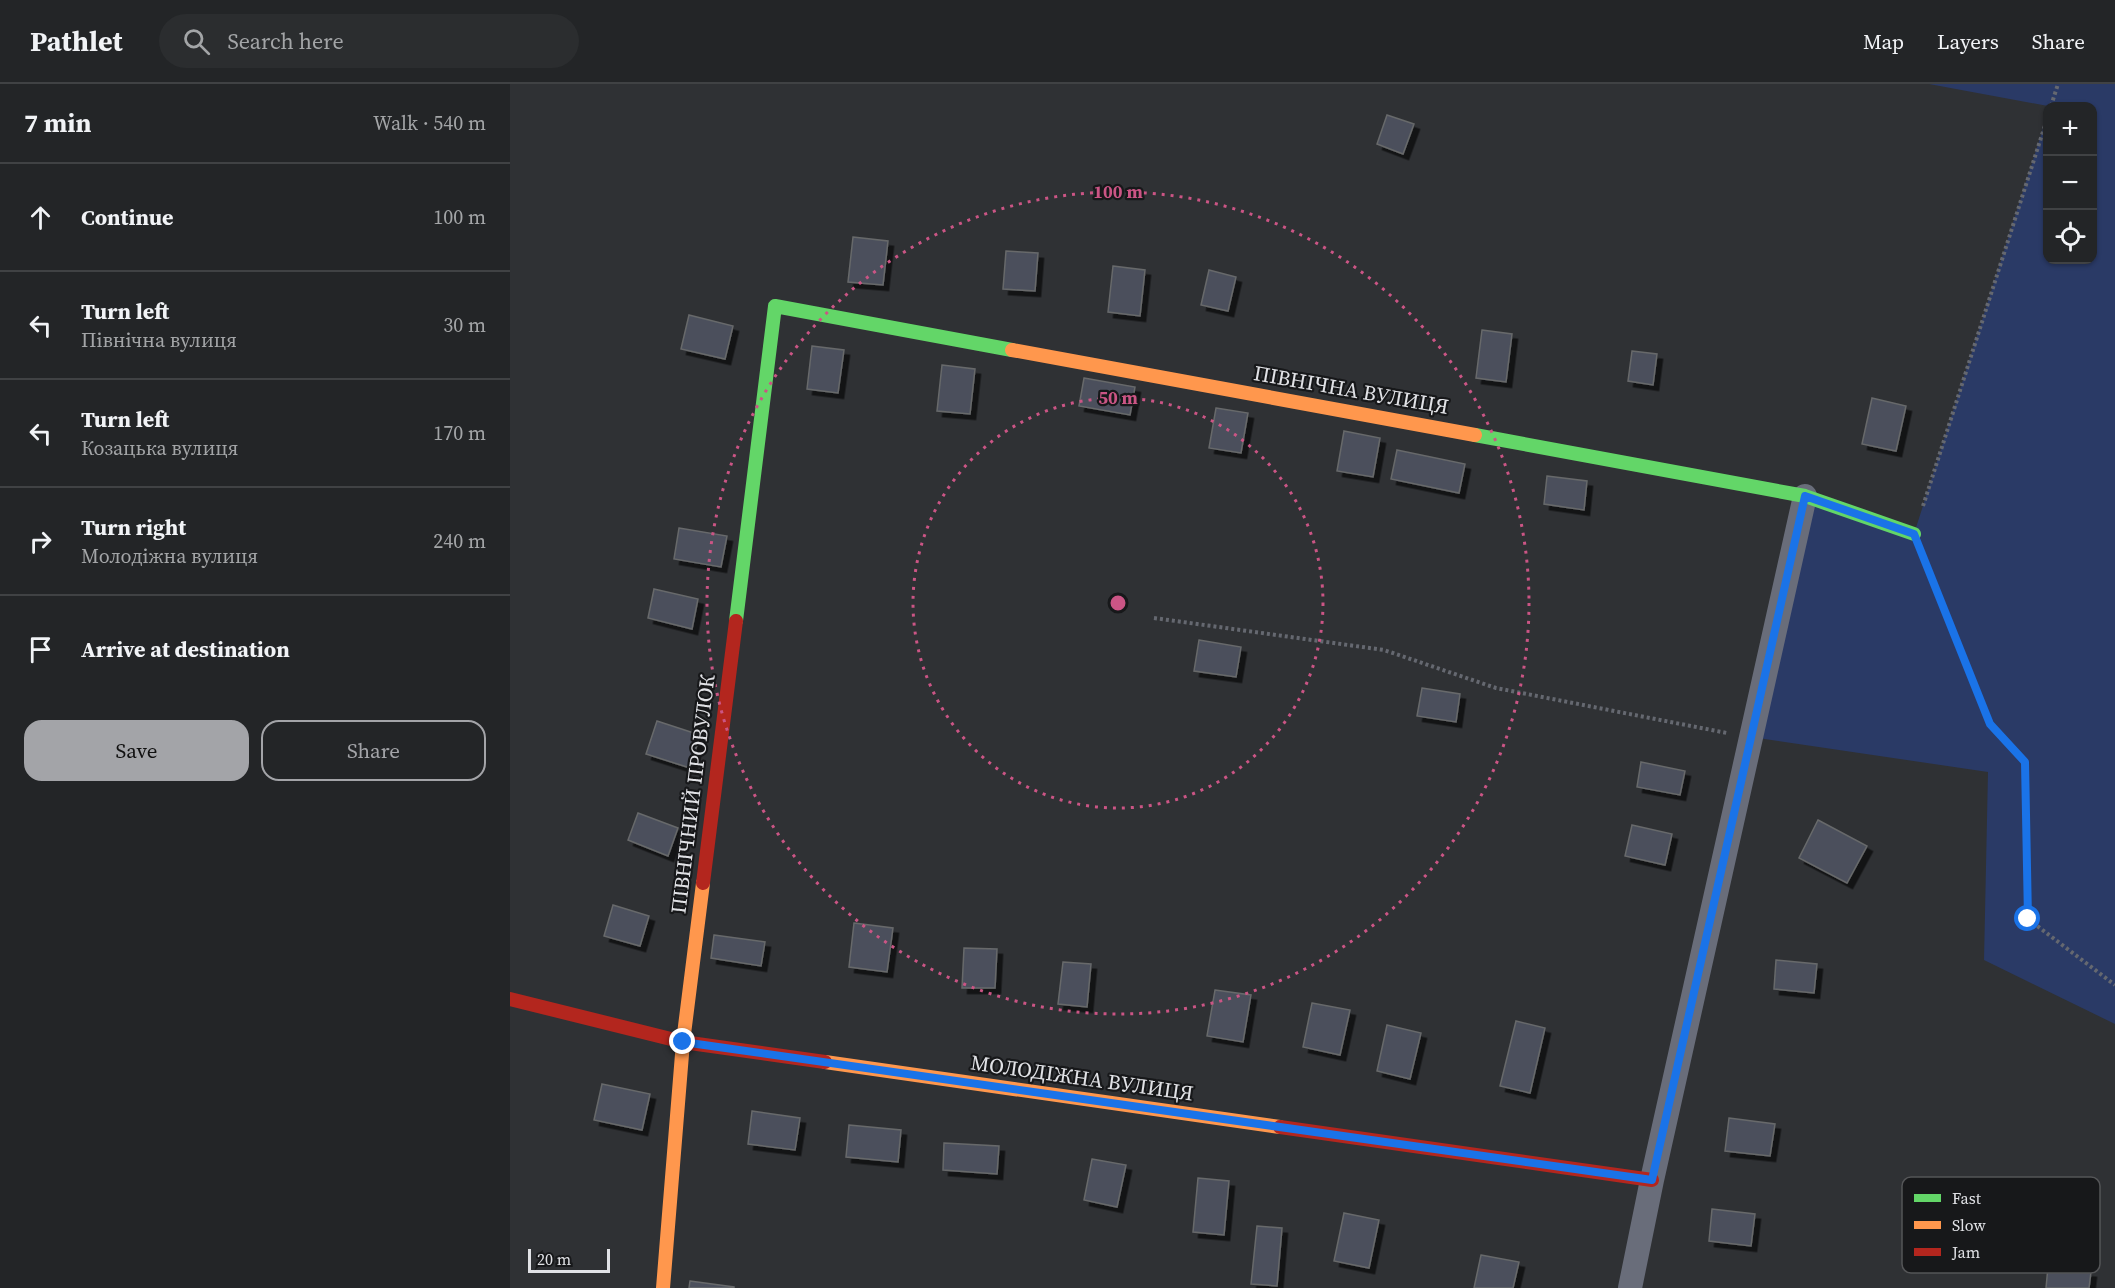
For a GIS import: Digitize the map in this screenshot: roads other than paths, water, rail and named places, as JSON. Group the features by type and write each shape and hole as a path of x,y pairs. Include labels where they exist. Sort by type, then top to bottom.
{"street":[{"name":"ПІВНІЧНА ВУЛИЦЯ","path":"775,306 1805,496 1914,534"},
{"name":"ПІВНІЧНИЙ ПРОВУЛОК","path":"663,1288 683,1042 775,306"},
{"path":"1630,1288 1652,1180 1805,496"},
{"name":"МОЛОДІЖНА ВУЛИЦЯ","path":"510,999 683,1042 1652,1180"}]}
